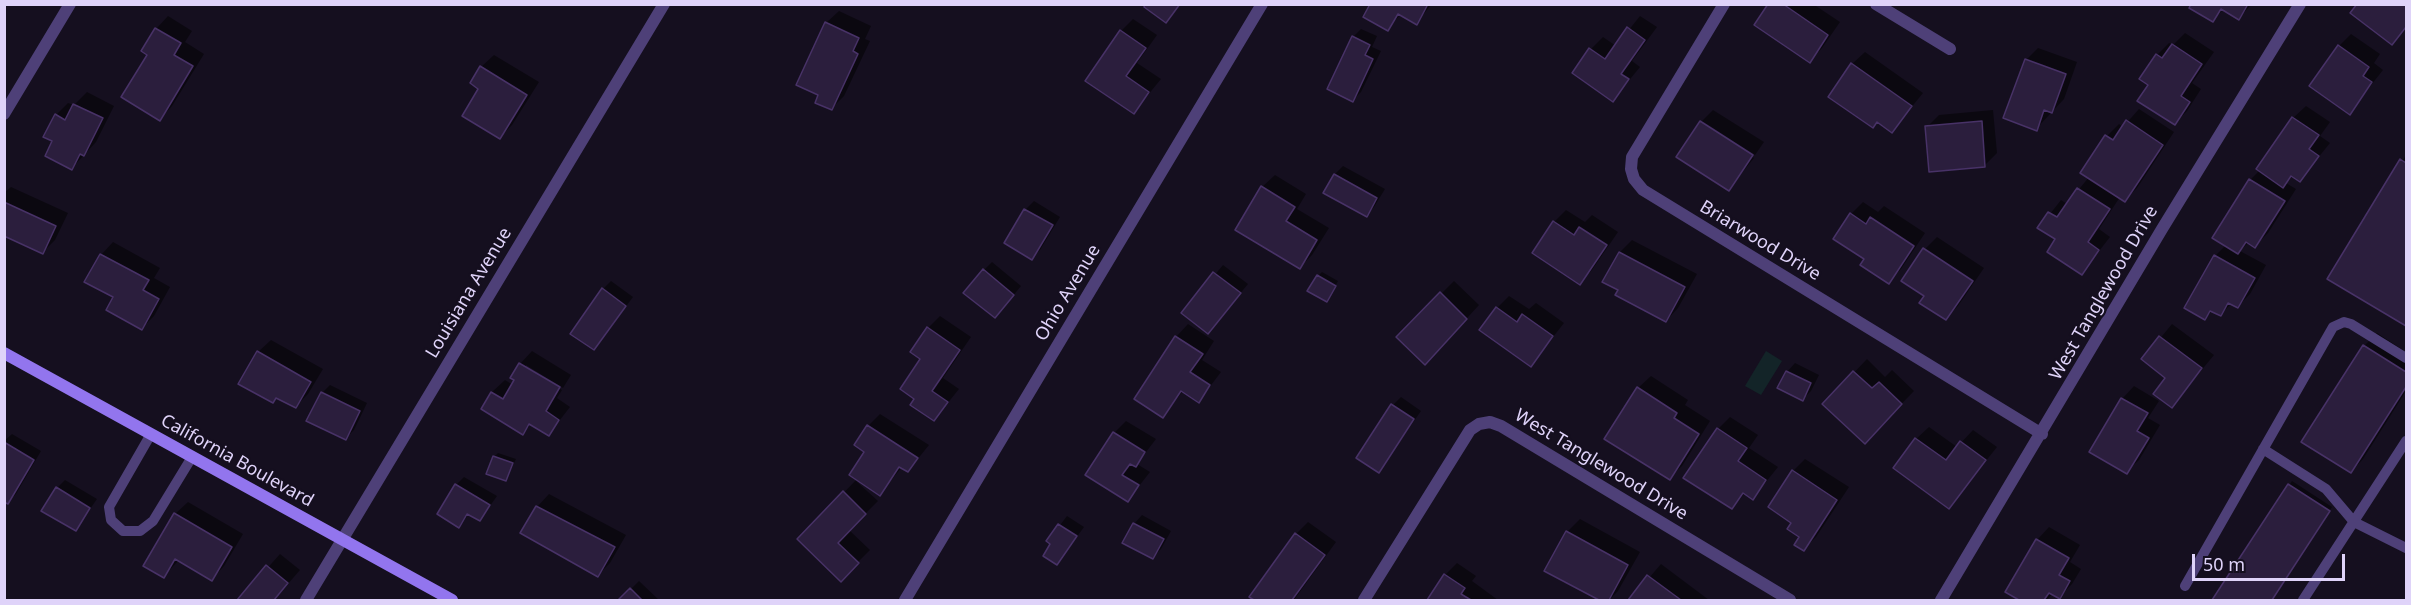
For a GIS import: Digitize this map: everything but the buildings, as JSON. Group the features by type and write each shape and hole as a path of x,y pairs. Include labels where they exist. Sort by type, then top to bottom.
{"street":[{"path":"4,114 70,4"},
{"name":"Louisiana Avenue","path":"306,600 664,4"},
{"name":"Ohio Avenue","path":"904,600 1262,4"},
{"name":"Briarwood Drive","path":"1724,4 1632,157 1630,169 1634,179 1643,190 2042,434"},
{"path":"1876,4 1950,49"},
{"name":"West Tanglewood Drive","path":"1941,600 2042,434 2162,229 2300,4"},
{"name":"California Boulevard","path":"4,353 452,600"},
{"name":"West Tanglewood Drive","path":"1364,600 1470,430 1479,424 1490,422 1501,426 1790,600"}],"lane":[{"path":"2185,586 2336,325 2343,322 2351,324 2406,357"},
{"path":"151,434 109,507 111,520 123,531 140,531 153,521 192,457"},
{"path":"2303,600 2406,441"},
{"path":"2263,449 2326,489 2354,522 2406,548"}],"shaded area":[{"path":"1766,351 1782,361 1761,395 1745,386"}]}
